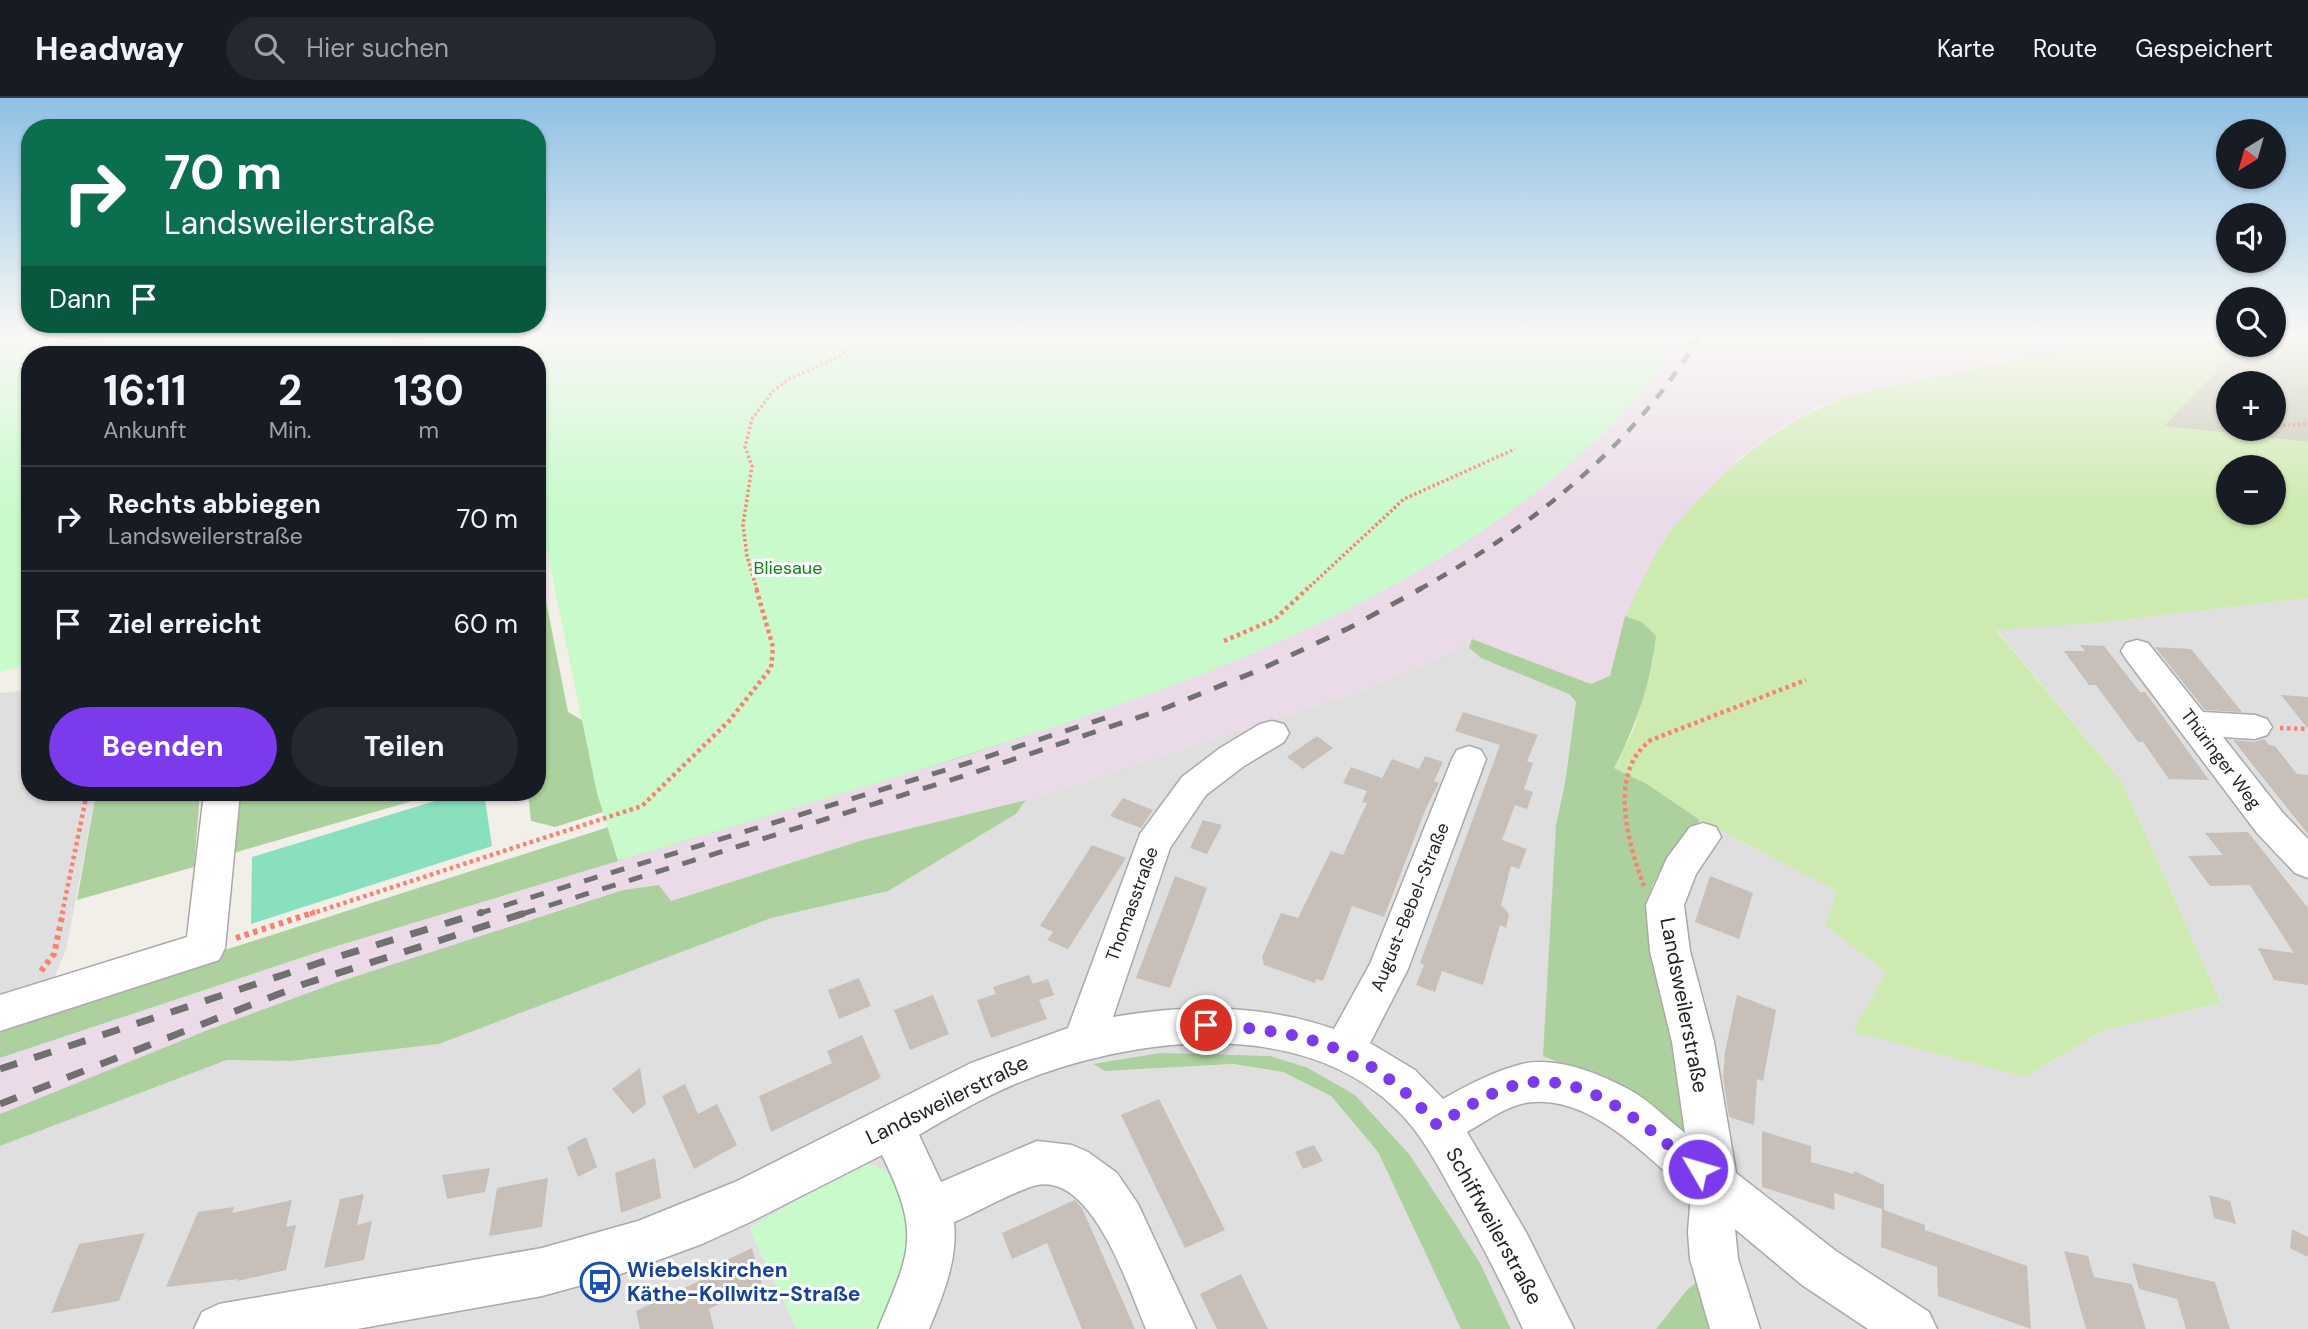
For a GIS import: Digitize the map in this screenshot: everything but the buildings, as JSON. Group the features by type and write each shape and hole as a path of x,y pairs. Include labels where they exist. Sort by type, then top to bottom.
{"street":[{"name":"Thüringer Weg","path":"2137,651 2196,724 2217,758 2270,823 2308,863"},
{"path":"2196,724 2255,727"},
{"name":"Thomasstraße","path":"1084,1042 1153,844 1194,786 1232,757 1272,733"},
{"name":"August-Bebel-Straße","path":"1344,1052 1388,969 1469,759"},
{"path":"6,1011 205,948 221,801"},
{"name":"Landsweilerstraße","path":"1703,837 1680,867 1665,905 1670,951 1692,1042 1715,1182 1711,1232 1714,1259 1735,1329"},
{"name":"Landsweilerstraße","path":"219,1329 529,1275 590,1261 689,1227 999,1070 1084,1042 1145,1030 1206,1025 1257,1028 1303,1037 1344,1052 1392,1080 1412,1096 1437,1125"},
{"path":"1437,1125 1506,1087 1531,1081 1558,1082 1583,1088 1616,1105 1819,1268 1912,1329"},
{"name":"Schiffweilerstraße","path":"1437,1125 1482,1200 1549,1329"},
{"path":"891,1127 929,1210 930,1256 916,1304 903,1329"},
{"path":"929,1210 1037,1163 1072,1167 1101,1189 1122,1220 1171,1329"}],"path":[{"path":"205,948 642,806 729,721 771,668 773,647 747,556 743,525 752,466 745,447 752,419 770,394"},
{"path":"2286,425 2308,424"},
{"path":"1223,641 1275,619 1404,499 1515,449"},
{"path":"1665,905 1643,885 1631,852 1626,788 1629,764 1638,749 1651,740 1806,680"},
{"path":"6,1011 54,954 85,801"}],"shaded area":[{"path":"1619,394 1854,394 1817,407 1775,431 1741,457 1665,539 1625,616 1610,677 1591,684 1472,639 1443,656 1361,691 1026,800 863,840 671,901 623,890 335,983 210,1029 0,1114 0,1058 334,947 962,757 1140,697 1259,651 1389,587"},
{"path":"2194,394 2216,394 2216,432 2163,426"},
{"path":"2286,394 2308,394 2308,442 2286,440"},
{"path":"2308,598 2308,1329 1714,1329 1700,1280 1686,1291 1656,1329 1511,1329 1481,1265 1308,1068 1160,1053 1094,1065 1105,1071 1233,1064 1283,1072 1331,1096 1378,1152 1461,1329 882,1329 749,1228 797,1329 0,1329 0,1146 227,1060 291,1061 439,1044 771,918 888,891 1016,814 1026,800 1361,691 1443,656 1472,639 1569,694 1576,702 1565,783 1556,825 1650,919 1652,886 1666,861 1700,820 1837,891 1826,925 1886,972 1854,1032 2025,1077 2104,1030 2221,1003 2122,782 1996,629 2096,623"},
{"path":"21,691 21,801 94,801 66,950 41,1008 0,1022 0,693"}],"green space":[{"name":"Bliesaue","path":"0,394 21,394 21,666 0,672"},
{"name":"Bliesaue","path":"546,394 1639,394 1594,443 1553,479 1472,538 1348,609 1217,668 1081,718 618,861 597,793 546,546"},
{"path":"1854,394 2194,394 2164,426 2216,432 2216,441 2286,440 2308,442 2308,598 2096,623 1996,630 2122,782 2221,1003 2104,1030 2025,1077 1853,1032 1886,972 1825,925 1837,891 1700,820 1647,784 1614,768 1634,729 1654,656 1642,622 1625,616 1649,567 1679,520 1707,491 1758,445 1812,412"},
{"path":"546,601 568,712 597,729 638,801 555,827 531,821 529,801 546,801"},
{"path":"1625,616 1642,622 1656,636 1641,704 1614,768 1647,784 1700,820 1666,861 1652,886 1650,918 1690,1114 1684,1139 1613,1084 1543,1056 1556,825 1565,783 1576,702 1569,694 1481,658 1469,648 1472,639 1591,684 1610,676"},
{"path":"1140,697 962,757 334,947 0,1058 0,1022 643,816"},
{"path":"1026,800 1016,814 888,891 771,918 439,1044 291,1061 227,1060 0,1146 0,1114 210,1029 335,983 623,890 659,885 671,901 863,840"},
{"path":"95,801 199,801 194,867 77,900"},
{"path":"232,801 412,801 230,854"},
{"path":"435,801 485,801 492,846 251,924 252,857"},
{"path":"1160,1053 1270,1056 1308,1068 1355,1095 1409,1154 1481,1265 1511,1329 1461,1329 1378,1152 1331,1096 1283,1072 1233,1064 1105,1071 1093,1064"},
{"path":"869,1164 886,1171 895,1182 907,1225 910,1254 882,1329 797,1329 749,1228 848,1170"},
{"path":"1700,1279 1714,1329 1656,1329 1686,1291"}],"railway":[{"path":"1418,590 1500,540 1576,482 1611,449 1659,394"},
{"path":"522,914 970,774 1163,709 1257,671 1349,628 1422,588"},
{"path":"477,914 965,764 1105,718"},
{"path":"0,1069 334,958 483,912"},
{"path":"0,1104 304,984 528,912"}],"place":[{"name":"Wiebelskirchen Käthe-Kollwitz-Straße","path":"600,1282"}],"route":[{"path":"1206,1025 1257,1028 1303,1037 1344,1052 1369,1064 1392,1080 1412,1096 1437,1125 1506,1087 1531,1081 1558,1082 1583,1088 1616,1105 1698,1169"}]}
